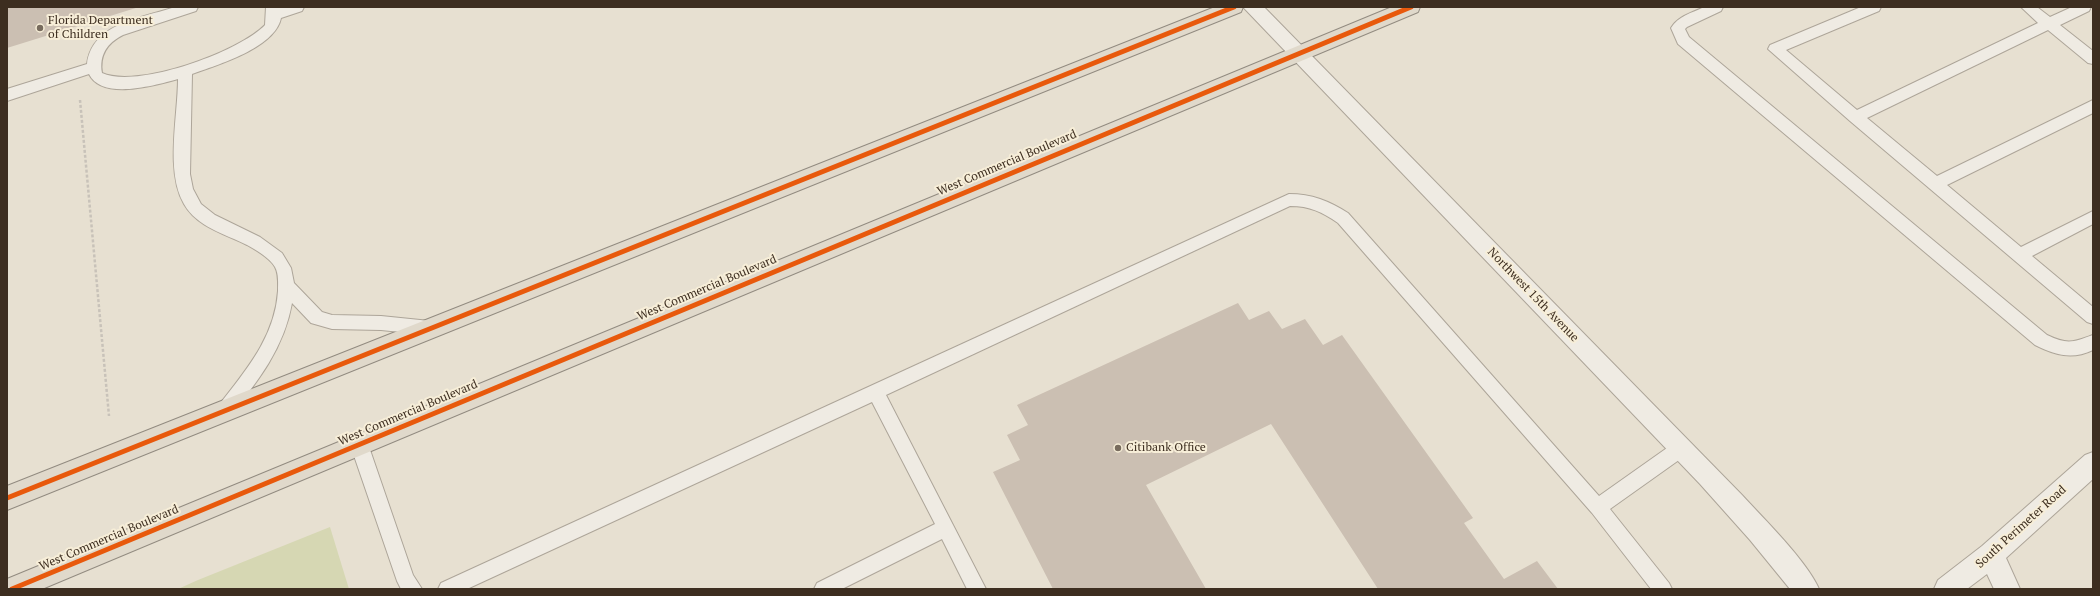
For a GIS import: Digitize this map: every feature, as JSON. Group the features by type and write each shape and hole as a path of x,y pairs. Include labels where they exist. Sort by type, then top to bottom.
{"highway":[{"path":"7,498 1234,7"},
{"name":"West Commercial Boulevard","path":"12,589 1411,7"}],"street":[{"name":"Northwest 15th Avenue","path":"1252,7 1353,108 1757,528 1806,589"},
{"name":"South Perimeter Road","path":"1947,589 1991,555 2093,463"},
{"path":"1991,555 2007,589"}],"lane":[{"path":"192,7 118,30 107,36 96,50 95,74 102,80 127,85 146,82 185,71 226,55 254,41 270,29 273,11 297,7"},
{"path":"1716,7 1682,23 1678,28 1683,40 2041,340 2059,349 2073,350 2093,342"},
{"path":"1874,7 1775,49 2093,317"},
{"path":"2028,7 2093,59"},
{"path":"1855,117 2050,25 2084,7"},
{"path":"7,95 95,67"},
{"path":"185,71 182,165 184,185 190,200 204,215 225,228 251,240 282,263 287,287 283,316 277,334 264,361 225,410"},
{"path":"1935,184 2093,106"},
{"path":"447,589 1289,200 1307,199 1324,205 1343,218 1598,507 1662,589"},
{"path":"2020,255 2093,217"},
{"path":"287,287 318,318 352,324 381,323 430,328"},
{"path":"876,392 977,589"},
{"path":"359,444 406,580 413,589"},
{"path":"1598,507 1680,449"},
{"path":"823,589 946,528"}],"path":[{"path":"80,100 109,416"}],"green space":[{"path":"330,527 349,589 178,589 198,580"}],"building":[{"name":"Florida Department of Children","path":"7,7 139,7 7,48"},
{"name":"Citibank Office","path":"1238,303 1249,320 1269,311 1282,329 1305,319 1323,345 1342,335 1473,518 1464,523 1504,579 1537,561 1558,589 1378,589 1271,424 1146,485 1206,589 1053,589 993,472 1020,460 1007,435 1028,425 1017,405"}],"cycle path":[{"path":"7,498 1234,7"},
{"path":"12,589 1411,7"}],"place":[{"name":"Florida Department of Children","path":"40,28"},
{"name":"Citibank Office","path":"1118,448"}]}
